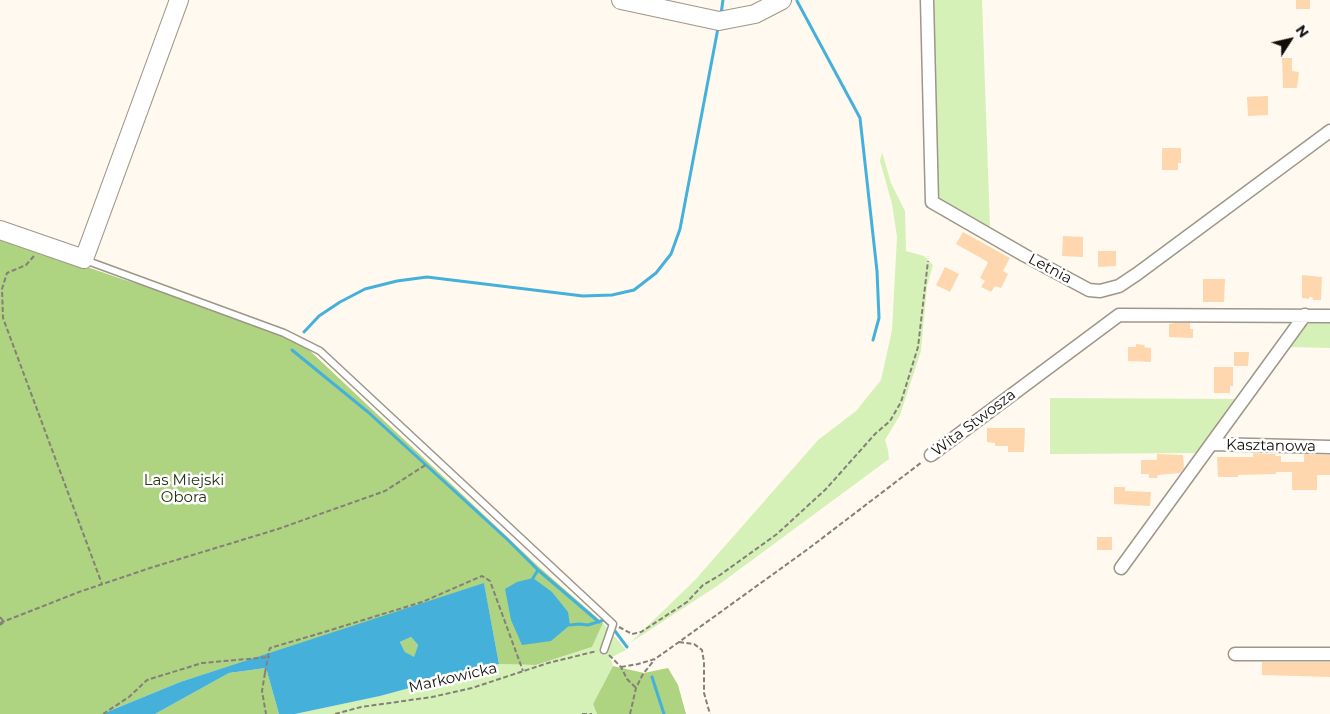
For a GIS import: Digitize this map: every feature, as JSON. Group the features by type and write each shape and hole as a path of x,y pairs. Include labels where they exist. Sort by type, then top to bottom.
{"street":[{"path":"0,230 84,259 178,0"},
{"path":"621,0 719,20 755,14 782,0"},
{"name":"Letnia","path":"927,0 932,202 1024,255 1090,290 1100,291 1119,286 1138,274 1330,131"},
{"name":"Wita Stwosza","path":"932,455 1118,315 1330,316"},
{"path":"1121,568 1305,315"},
{"name":"Kasztanowa","path":"1212,444 1330,447"},
{"path":"1235,654 1330,654"}],"lane":[{"path":"84,259 276,330 320,351 613,624 604,650"}],"path":[{"path":"37,254 26,265 7,273 2,289 2,318 102,584"},
{"path":"613,624 632,634 641,632 687,602 703,585 777,534 826,490 890,421 901,402 918,347 928,261"},
{"name":"Wita Stwosza","path":"654,659 808,549 932,455"},
{"path":"0,624 102,584 278,529 384,491 430,462"},
{"path":"266,714 262,691 270,648 422,602 482,576 490,581 523,671"},
{"path":"0,617 4,622"},
{"path":"679,642 694,644 702,650 704,693 710,714"},
{"path":"604,650 621,667 627,679 636,688"},
{"name":"Markowicka","path":"335,714 361,707 432,697 472,688 548,663 604,650"},
{"path":"103,714 129,697 147,680 202,663 270,657"},
{"path":"621,667 654,659"},
{"path":"630,714 636,688 654,659"},
{"path":"582,714 592,714"}],"green space":[{"path":"932,0 982,0 990,227 936,196"},
{"path":"882,152 891,183 905,211 906,251 924,256 933,265 927,286 921,351 900,415 885,440 889,459 717,586 630,643 695,580 818,440 856,411 881,380 892,330 897,237 892,204 880,161"},
{"name":"Las Miejski Obora","path":"0,237 122,279 290,332 539,567 603,623 592,647 536,665 499,664 484,584 180,682 102,714 0,714"},
{"path":"1330,318 1330,348 1287,347 1306,323 1312,319"},
{"path":"1050,398 1239,399 1200,453 1050,454"},
{"path":"603,623 626,650 610,658 613,666 593,704 597,714 295,714 380,696 499,664 537,665 592,647"},
{"path":"411,637 418,645 414,658 405,652 400,642"},
{"path":"613,666 644,673 668,668 678,685 686,714 597,714 593,704"},
{"path":"266,668 279,714 155,714 229,673"}],"water":[{"path":"533,578 552,592 568,612 570,625 551,641 522,645 511,620 505,589 517,582"},
{"path":"484,583 499,664 380,696 295,714 279,714 266,668 229,673 155,714 102,714 180,682","holes":["411,637 418,645 414,657 405,652 400,642"]}],"building":[{"path":"1296,0 1310,0 1310,9 1296,9"},
{"path":"1282,58 1292,58 1292,71 1299,72 1297,88 1283,88"},
{"path":"1268,96 1268,115 1248,116 1247,97"},
{"path":"1162,148 1181,148 1181,163 1178,163 1178,170 1162,170"},
{"path":"963,232 1010,258 1003,271 1008,274 1001,288 995,286 991,292 981,287 985,281 980,278 988,262 956,244"},
{"path":"1063,236 1083,237 1083,257 1062,256"},
{"path":"1098,251 1116,251 1116,266 1098,267"},
{"path":"945,267 959,274 950,292 936,285"},
{"path":"1302,275 1322,277 1321,300 1313,300 1312,297 1309,297 1309,299 1302,298"},
{"path":"1203,279 1225,279 1224,302 1203,302"},
{"path":"1190,323 1190,329 1193,329 1193,338 1169,337 1169,324"},
{"path":"1136,344 1151,348 1151,362 1128,361 1128,347 1136,347"},
{"path":"1234,352 1249,352 1248,366 1234,366"},
{"path":"1214,367 1233,367 1233,386 1230,386 1230,393 1214,393"},
{"path":"987,428 1025,428 1024,452 1008,452 1008,446 995,446 995,443 987,442"},
{"path":"1253,453 1275,454 1276,456 1281,456 1281,462 1304,462 1304,454 1330,455 1330,475 1317,475 1317,490 1292,490 1292,472 1218,477 1217,457 1253,457"},
{"path":"1157,454 1183,455 1184,468 1180,473 1158,475 1157,478 1149,478 1149,474 1141,474 1141,460 1157,460"},
{"path":"1114,487 1125,487 1125,491 1151,492 1150,506 1114,504"},
{"path":"1097,537 1112,537 1112,550 1097,550"},
{"path":"1262,662 1330,662 1330,677 1262,675"}],"waterway":[{"path":"721,14 723,0"},
{"path":"797,1 860,118 877,271 879,318 873,340"},
{"path":"304,332 319,316 365,289 397,281 427,277 583,296 612,295 634,290 656,273 671,254 680,229 718,28"},
{"path":"292,350 368,412 507,539 538,570 533,578"},
{"path":"538,570 599,622"},
{"path":"570,625 588,625 604,620 608,624"},
{"path":"615,631 627,647"},
{"path":"652,677 664,714"}]}
